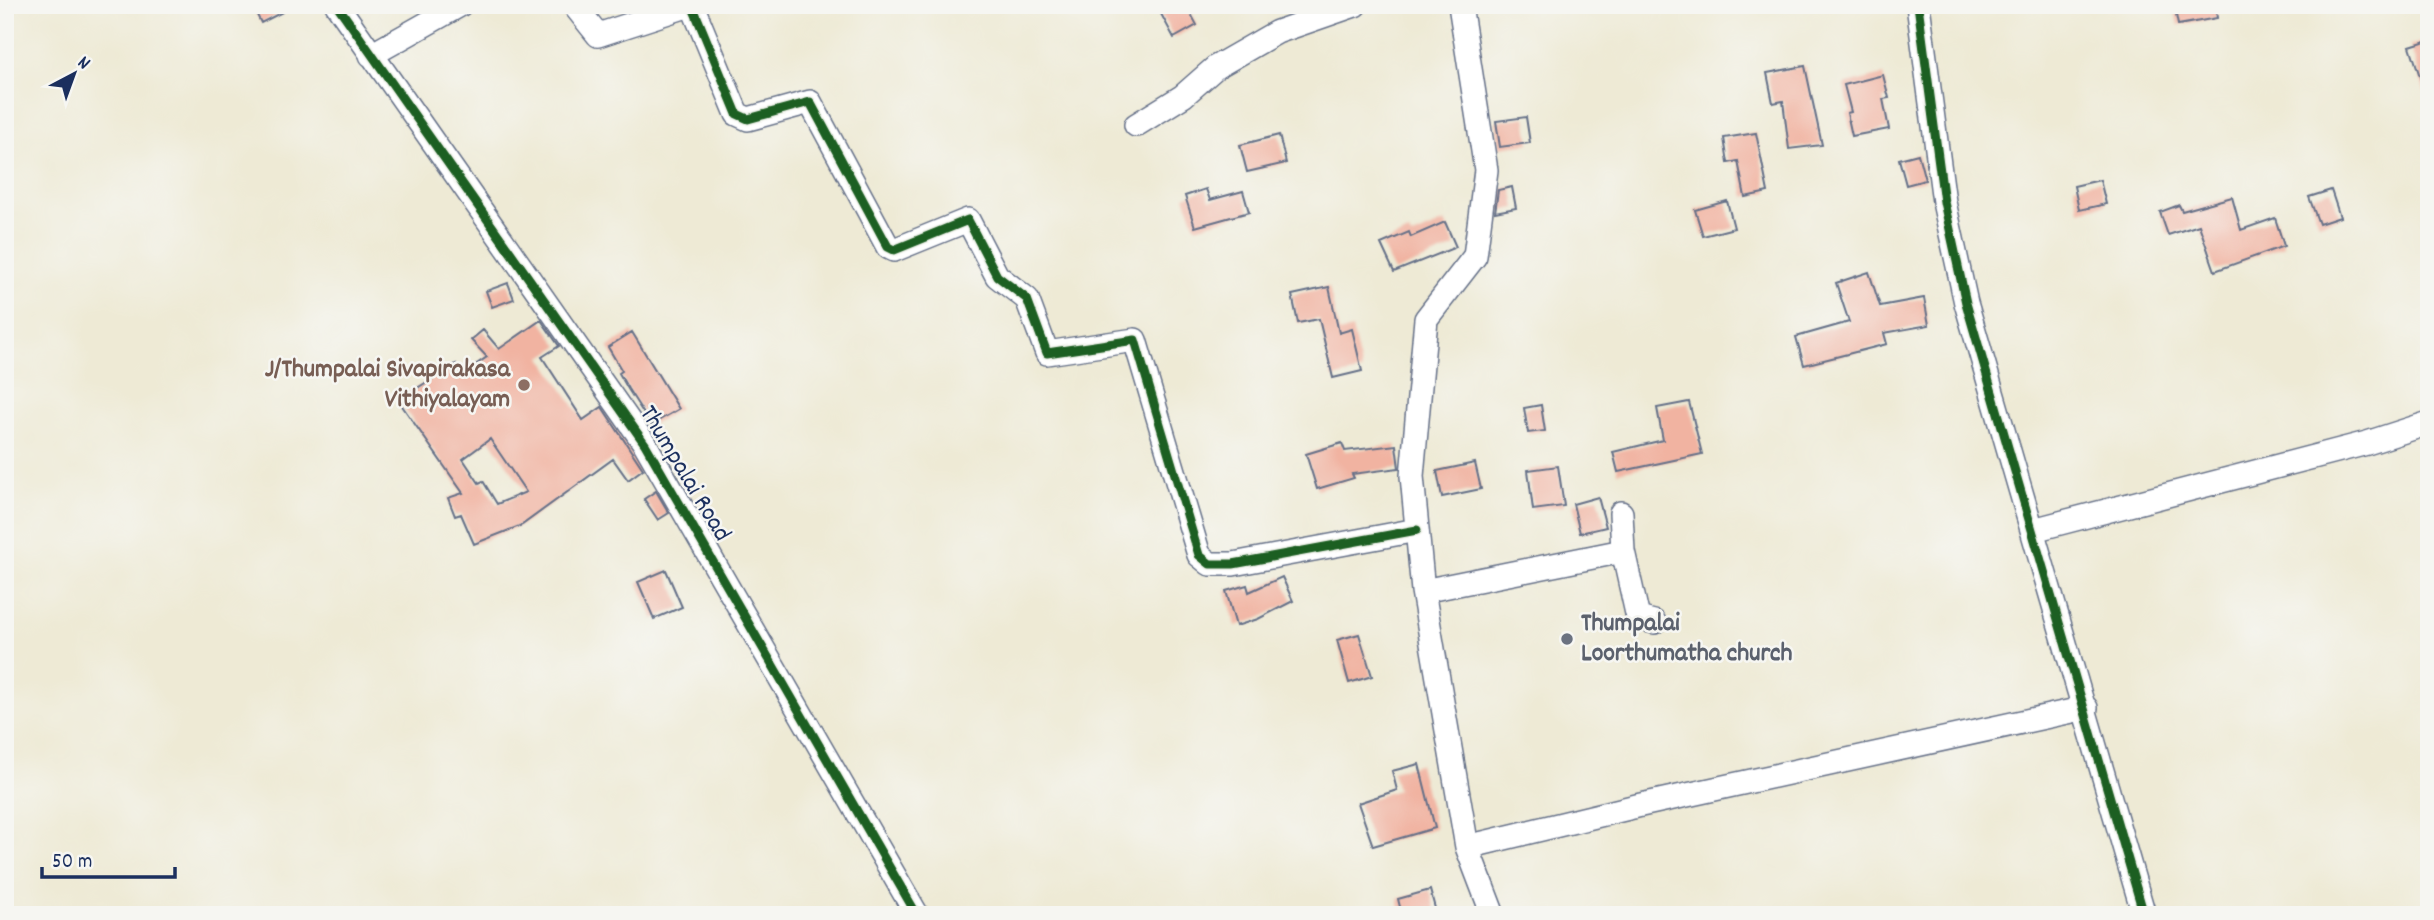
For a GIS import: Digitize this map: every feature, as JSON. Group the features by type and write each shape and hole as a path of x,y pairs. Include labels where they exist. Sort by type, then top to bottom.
{"street":[{"name":"Thumpalai Road","path":"337,5 645,444 917,915"},
{"path":"371,55 460,5"},
{"path":"575,5 598,35 691,5 737,114 748,119 810,102 888,247 894,250 968,220 997,276 1027,299 1047,353 1135,340 1199,555 1210,564 1233,564 1417,530"},
{"path":"1136,125 1183,96 1216,67 1278,32 1355,5"},
{"path":"1460,5 1486,170 1475,256 1426,319 1412,476 1423,591 1466,847 1493,915"},
{"path":"1918,5 1944,202 1966,303 2086,708 2144,915"},
{"path":"2033,530 2367,443 2429,423"},
{"path":"1621,513 1623,551 1638,618 1654,622"},
{"path":"1423,591 1623,551"},
{"path":"1466,847 1641,805 2086,708"}],"building":[{"path":"252,5 296,5 261,23"},
{"path":"1178,5 1186,5 1197,25 1174,38 1161,14"},
{"path":"2174,5 2215,5 2217,18 2178,25"},
{"path":"2429,40 2429,94 2426,95 2410,46"},
{"path":"1805,66 1822,145 1789,149 1783,101 1773,103 1767,73"},
{"path":"1883,75 1889,98 1883,99 1889,129 1852,136 1847,113 1851,112 1844,85"},
{"path":"1526,117 1530,143 1500,147 1496,121"},
{"path":"1756,133 1768,192 1745,197 1738,161 1728,163 1724,138"},
{"path":"1279,135 1286,163 1247,172 1240,145"},
{"path":"1918,154 1925,180 1906,185 1899,159"},
{"path":"2100,180 2106,204 2079,210 2074,186"},
{"path":"1512,187 1516,208 1495,212 1498,190"},
{"path":"1206,189 1210,200 1243,191 1249,212 1195,227 1185,196"},
{"path":"2331,190 2340,217 2319,224 2309,197"},
{"path":"2232,197 2241,230 2275,218 2284,246 2215,271 2199,225 2168,235 2160,212 2179,205 2182,211"},
{"path":"1727,201 1734,228 1703,236 1695,210"},
{"path":"1445,222 1456,247 1394,272 1381,244 1409,232 1411,237"},
{"path":"1869,272 1880,306 1924,298 1929,325 1884,333 1887,344 1804,365 1796,337 1849,322 1836,283"},
{"path":"508,283 514,299 492,307 486,291"},
{"path":"1329,287 1339,333 1352,329 1362,371 1333,378 1319,319 1298,323 1292,295"},
{"path":"541,320 559,346 542,357 583,420 602,407 643,469 628,480 613,459 522,525 474,544 461,514 455,516 448,498 463,493 398,400 456,364 462,374 487,357 471,340 483,330 499,349","holes":["490,439 526,492 497,504 483,481 479,483 463,459"]},
{"path":"632,332 679,409 651,425 619,373 622,371 608,347"},
{"path":"1689,402 1702,454 1618,472 1613,452 1663,440 1657,408"},
{"path":"1541,405 1545,431 1528,433 1524,408"},
{"path":"1342,443 1345,451 1396,445 1399,468 1352,474 1354,478 1317,489 1306,454"},
{"path":"1475,463 1481,489 1442,497 1437,471"},
{"path":"1558,466 1564,506 1533,510 1528,470"},
{"path":"656,491 669,513 658,520 644,499"},
{"path":"1598,497 1606,527 1580,533 1573,504"},
{"path":"666,570 682,607 654,619 638,582"},
{"path":"1282,577 1293,601 1258,619 1236,626 1226,591 1247,585 1249,592"},
{"path":"1359,634 1372,676 1349,683 1337,640"},
{"path":"1419,764 1435,828 1373,846 1358,803 1397,790 1392,771"},
{"path":"1430,890 1436,912 1402,915 1398,899"}],"cycle path":[{"path":"337,5 645,444 917,915"},
{"path":"692,5 737,114 748,119 810,102 888,247 894,250 968,220 997,276 1027,299 1047,353 1135,340 1199,555 1210,564 1233,564 1417,530"},
{"path":"1918,5 1944,202 1966,303 2144,915"}],"place":[{"name":"J/Thumpalai Sivapirakasa Vithiyalayam","path":"524,385"},
{"name":"Thumpalai Loorthumatha church","path":"1567,639"}]}
